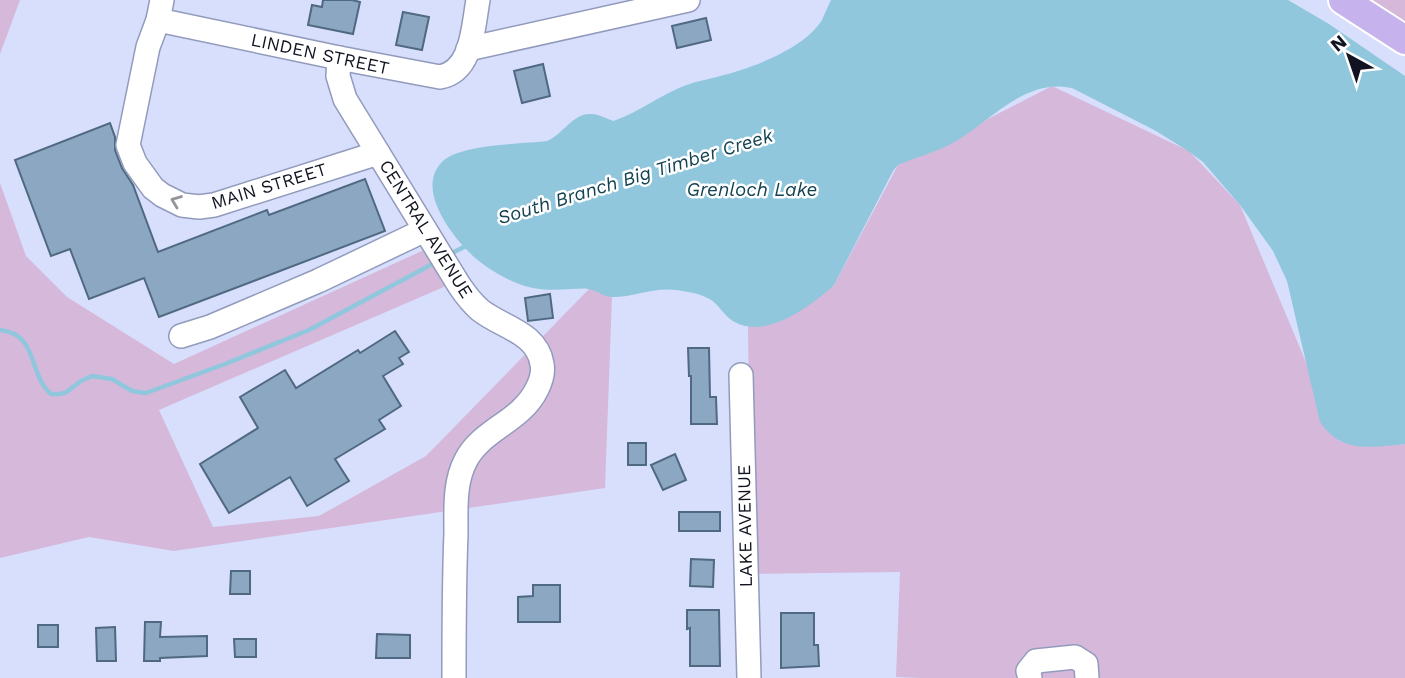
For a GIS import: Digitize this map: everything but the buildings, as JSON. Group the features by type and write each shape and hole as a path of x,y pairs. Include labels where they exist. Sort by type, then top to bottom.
{"main road":[{"path":"1343,0 1405,40"}],"street":[{"path":"478,0 468,49 688,0"},
{"name":"LINDEN STREET","path":"160,10 339,58 440,77 455,72 466,58 468,49"},
{"name":"MAIN STREET","path":"160,10 148,47 128,145 135,163 153,188 170,200 199,207 214,205 377,153"},
{"name":"CENTRAL AVENUE","path":"339,58 338,76 345,99 459,285 473,304 495,320 523,334 537,350 542,361 539,385 526,406 473,449 460,475 454,570 454,678"},
{"path":"181,336 210,327 327,277 436,247"},
{"name":"LAKE AVENUE","path":"741,375 749,678"},
{"path":"1030,678 1028,671 1036,661 1075,657 1086,664 1087,678"}],"shaded area":[{"path":"0,0 20,0 0,54"},
{"path":"1343,0 1405,0 1405,40"},
{"path":"1052,86 1189,151 1240,205 1339,441 1405,431 1405,678 896,677 900,572 751,574 748,327 834,285 898,165"},
{"path":"0,183 26,256 67,297 174,364 424,250 446,286 159,410 213,527 319,516 426,456 590,288 612,297 605,488 174,551 89,537 0,558"}],"water":[{"name":"Grenloch Lake","path":"831,0 1288,0 1329,24 1405,76 1405,444 1358,446 1348,444 1328,432 1320,422 1287,281 1273,251 1240,205 1203,162 1188,151 1156,131 1072,88 1054,86 1022,96 949,145 898,165 834,285 799,312 771,325 743,325 730,319 708,298 681,291 668,289 613,297 586,289 545,290 513,282 490,269 465,248 439,212 434,198 435,172 443,161 452,155 477,148 547,141 585,114 613,121 684,86 762,62 803,40 822,20"}],"waterway":[{"name":"South Branch Big Timber Creek","path":"448,255 468,245"},
{"name":"South Branch Big Timber Creek","path":"0,330 21,339 32,356 39,377 51,394 65,393 92,376 112,379 132,391 146,393 309,330 438,261"}]}
